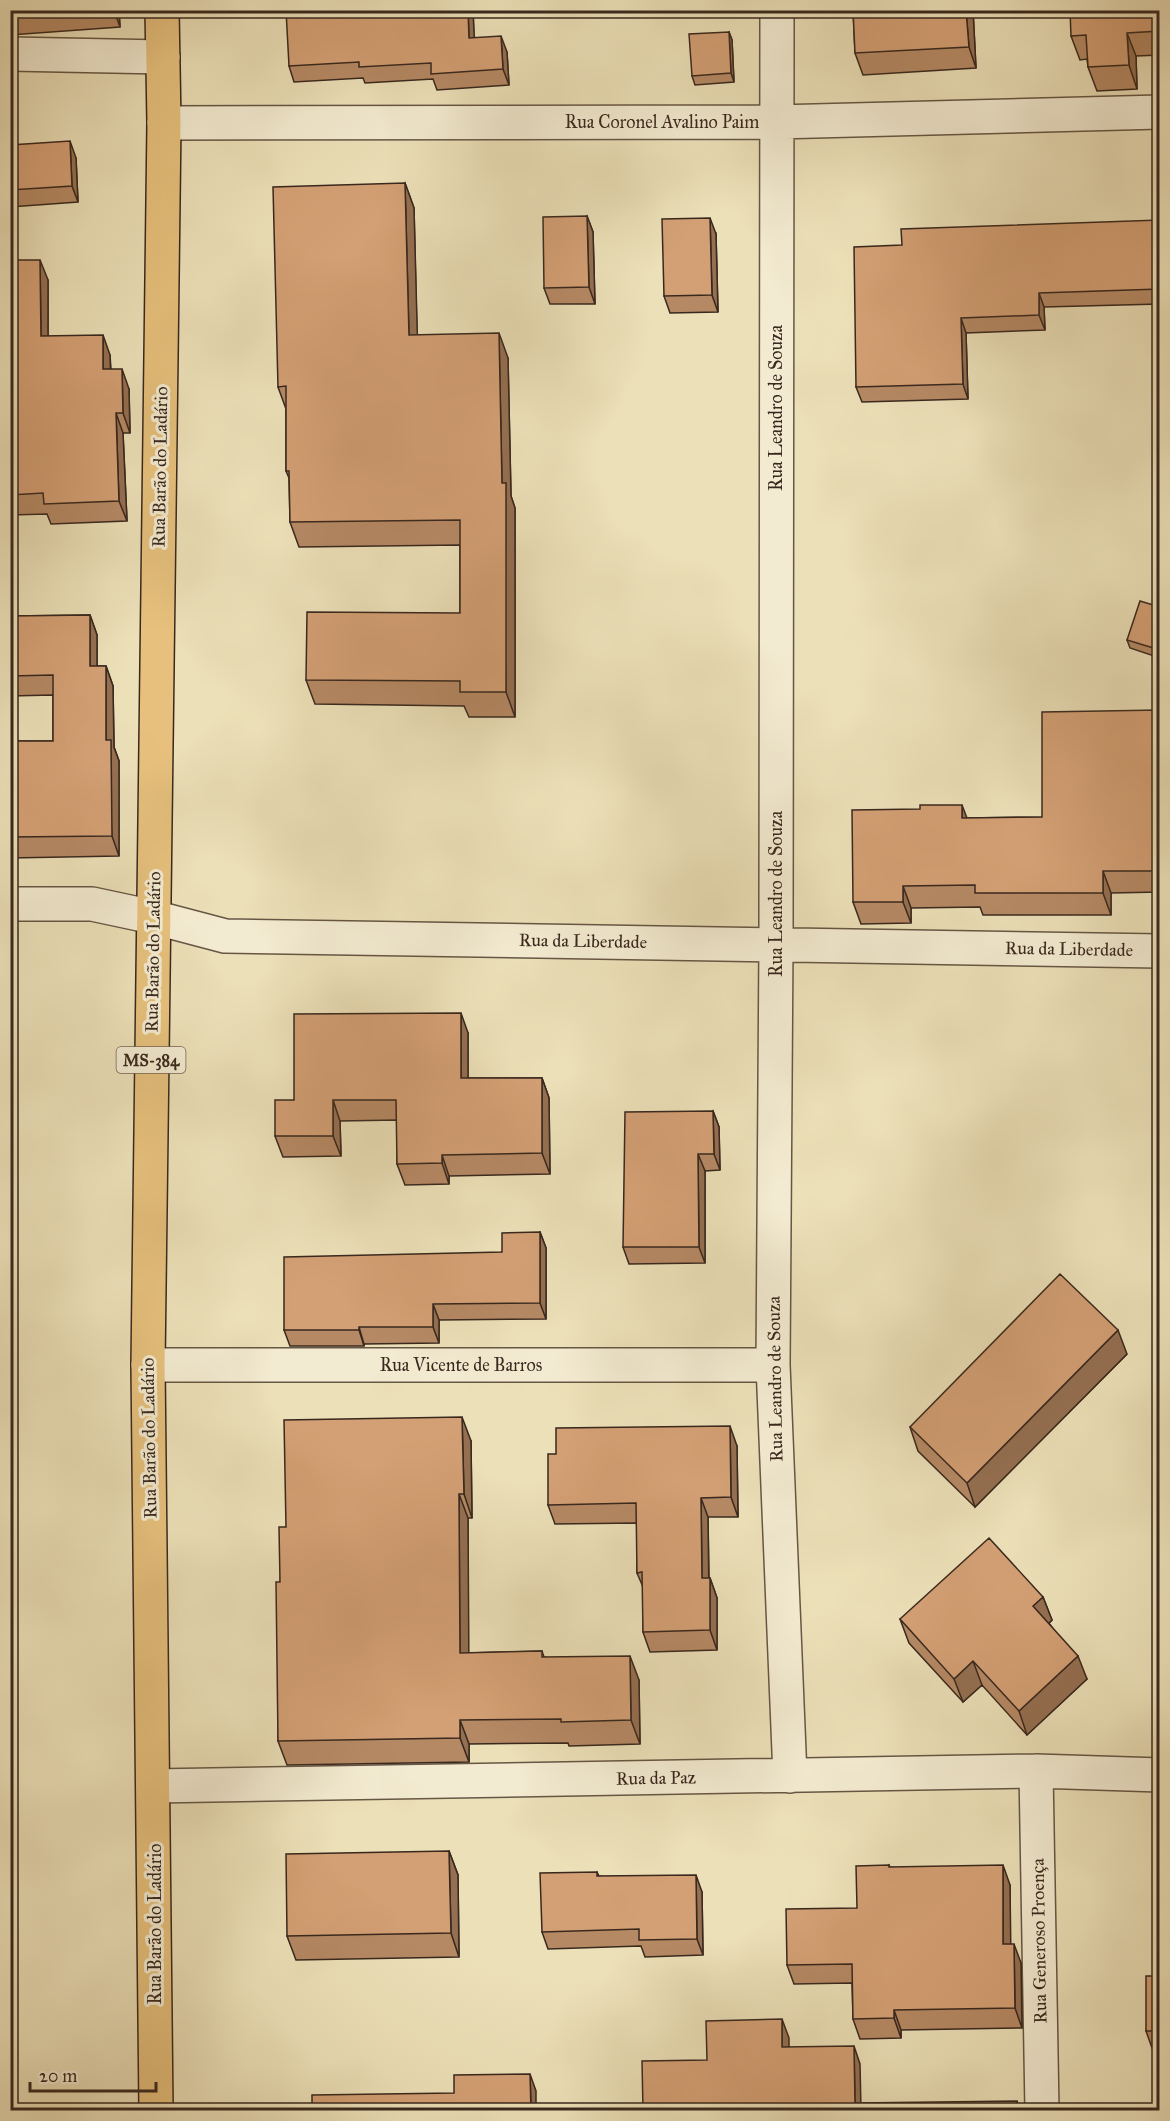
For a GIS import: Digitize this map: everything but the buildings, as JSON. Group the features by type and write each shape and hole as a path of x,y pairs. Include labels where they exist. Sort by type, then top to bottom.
{"main road":[{"name":"Rua Barão do Ladário","path":"156,2110 148,1365 164,123 162,10"}],"street":[{"name":"Rua Leandro de Souza","path":"777,10 773,1365 790,1776"},
{"path":"10,54 163,57"},
{"name":"Rua Coronel Avalino Paim","path":"164,123 776,122 1160,112"},
{"name":"Rua da Liberdade","path":"10,904 92,904 153,916 225,936 1160,951"},
{"name":"Rua Vicente de Barros","path":"148,1365 773,1365"},
{"name":"Rua da Paz","path":"153,1786 1036,1771 1160,1775"},
{"name":"Rua Generoso Proença","path":"1036,1771 1042,2110"}]}
